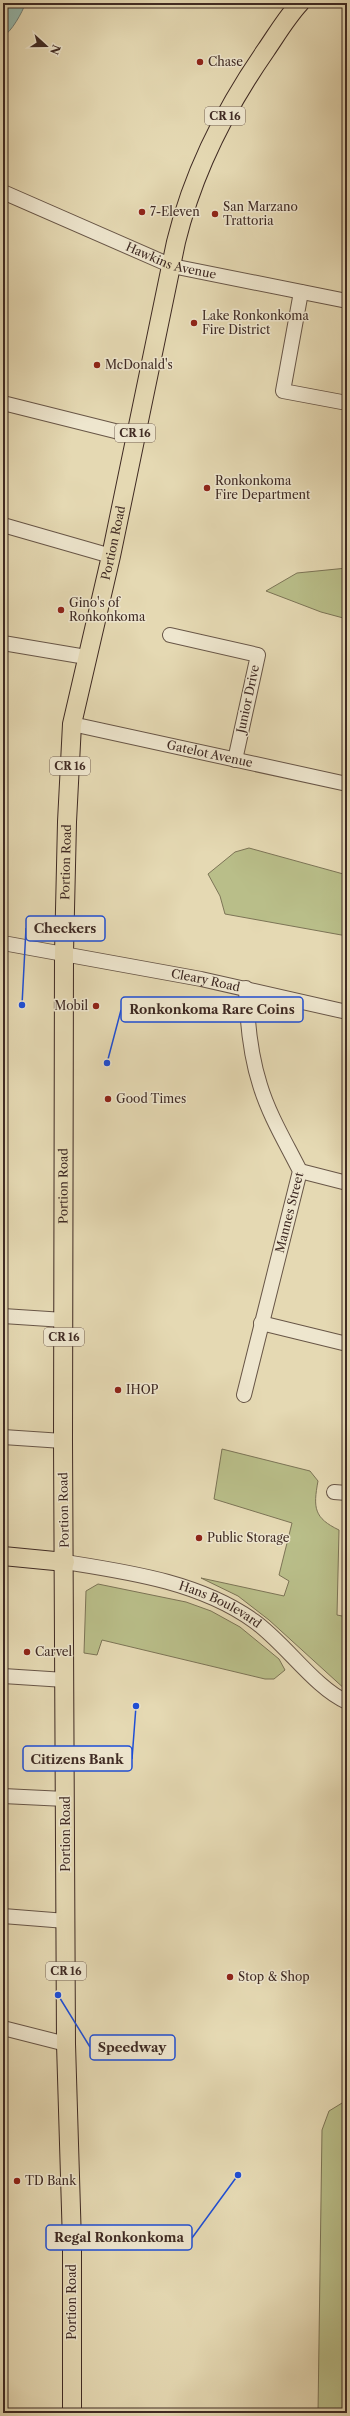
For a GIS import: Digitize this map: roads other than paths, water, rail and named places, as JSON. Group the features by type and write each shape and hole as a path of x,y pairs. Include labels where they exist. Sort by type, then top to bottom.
{"main road":[{"name":"Portion Road","path":"72,2413 72,2243 66,2044 63,1441 64,953 72,724 86,657 111,556 135,436 190,191 212,140 252,71 300,3"},
{"path":"3,1556 64,1562"}],"street":[{"name":"Hawkins Avenue","path":"3,192 172,266 347,301"},
{"path":"300,292 282,391 347,403"},
{"path":"3,403 135,436"},
{"path":"3,525 111,556"},
{"name":"Junior Drive","path":"170,635 258,655 235,760"},
{"path":"3,643 86,657"},
{"name":"Gatelot Avenue","path":"72,724 347,784"},
{"name":"Cleary Road","path":"3,943 64,953 246,988 347,1012"},
{"name":"Mannes Street","path":"244,1394 300,1171 273,1118 259,1084 248,1034 246,988"},
{"path":"300,1171 347,1183"},
{"path":"3,1316 64,1320"},
{"path":"261,1323 347,1344"},
{"path":"3,1437 63,1441"},
{"name":"Hans Boulevard","path":"64,1562 127,1572 174,1584 223,1603 254,1620 289,1651 336,1697 347,1702"},
{"path":"3,1676 65,1680"},
{"path":"3,1796 65,1799"},
{"path":"3,1916 66,1921"},
{"path":"3,2028 66,2044"}],"water":[{"path":"3,3 25,4 10,31 3,36"}],"place":[{"name":"Chase","path":"200,62"},
{"name":"7-Eleven","path":"142,212"},
{"name":"San Marzano Trattoria","path":"215,214"},
{"name":"Lake Ronkonkoma Fire District","path":"194,323"},
{"name":"McDonald's","path":"97,365"},
{"name":"Ronkonkoma Fire Department","path":"207,488"},
{"name":"Gino's of Ronkonkoma","path":"61,610"},
{"name":"Checkers","path":"22,1005"},
{"name":"Mobil","path":"96,1006"},
{"name":"Ronkonkoma Rare Coins","path":"107,1063"},
{"name":"Good Times","path":"108,1099"},
{"name":"IHOP","path":"118,1390"},
{"name":"Public Storage","path":"199,1538"},
{"name":"Carvel","path":"27,1652"},
{"name":"Citizens Bank","path":"136,1706"},
{"name":"Stop & Shop","path":"230,1977"},
{"name":"Speedway","path":"58,1995"},
{"name":"Regal Ronkonkoma","path":"238,2175"},
{"name":"TD Bank","path":"17,2181"}]}
